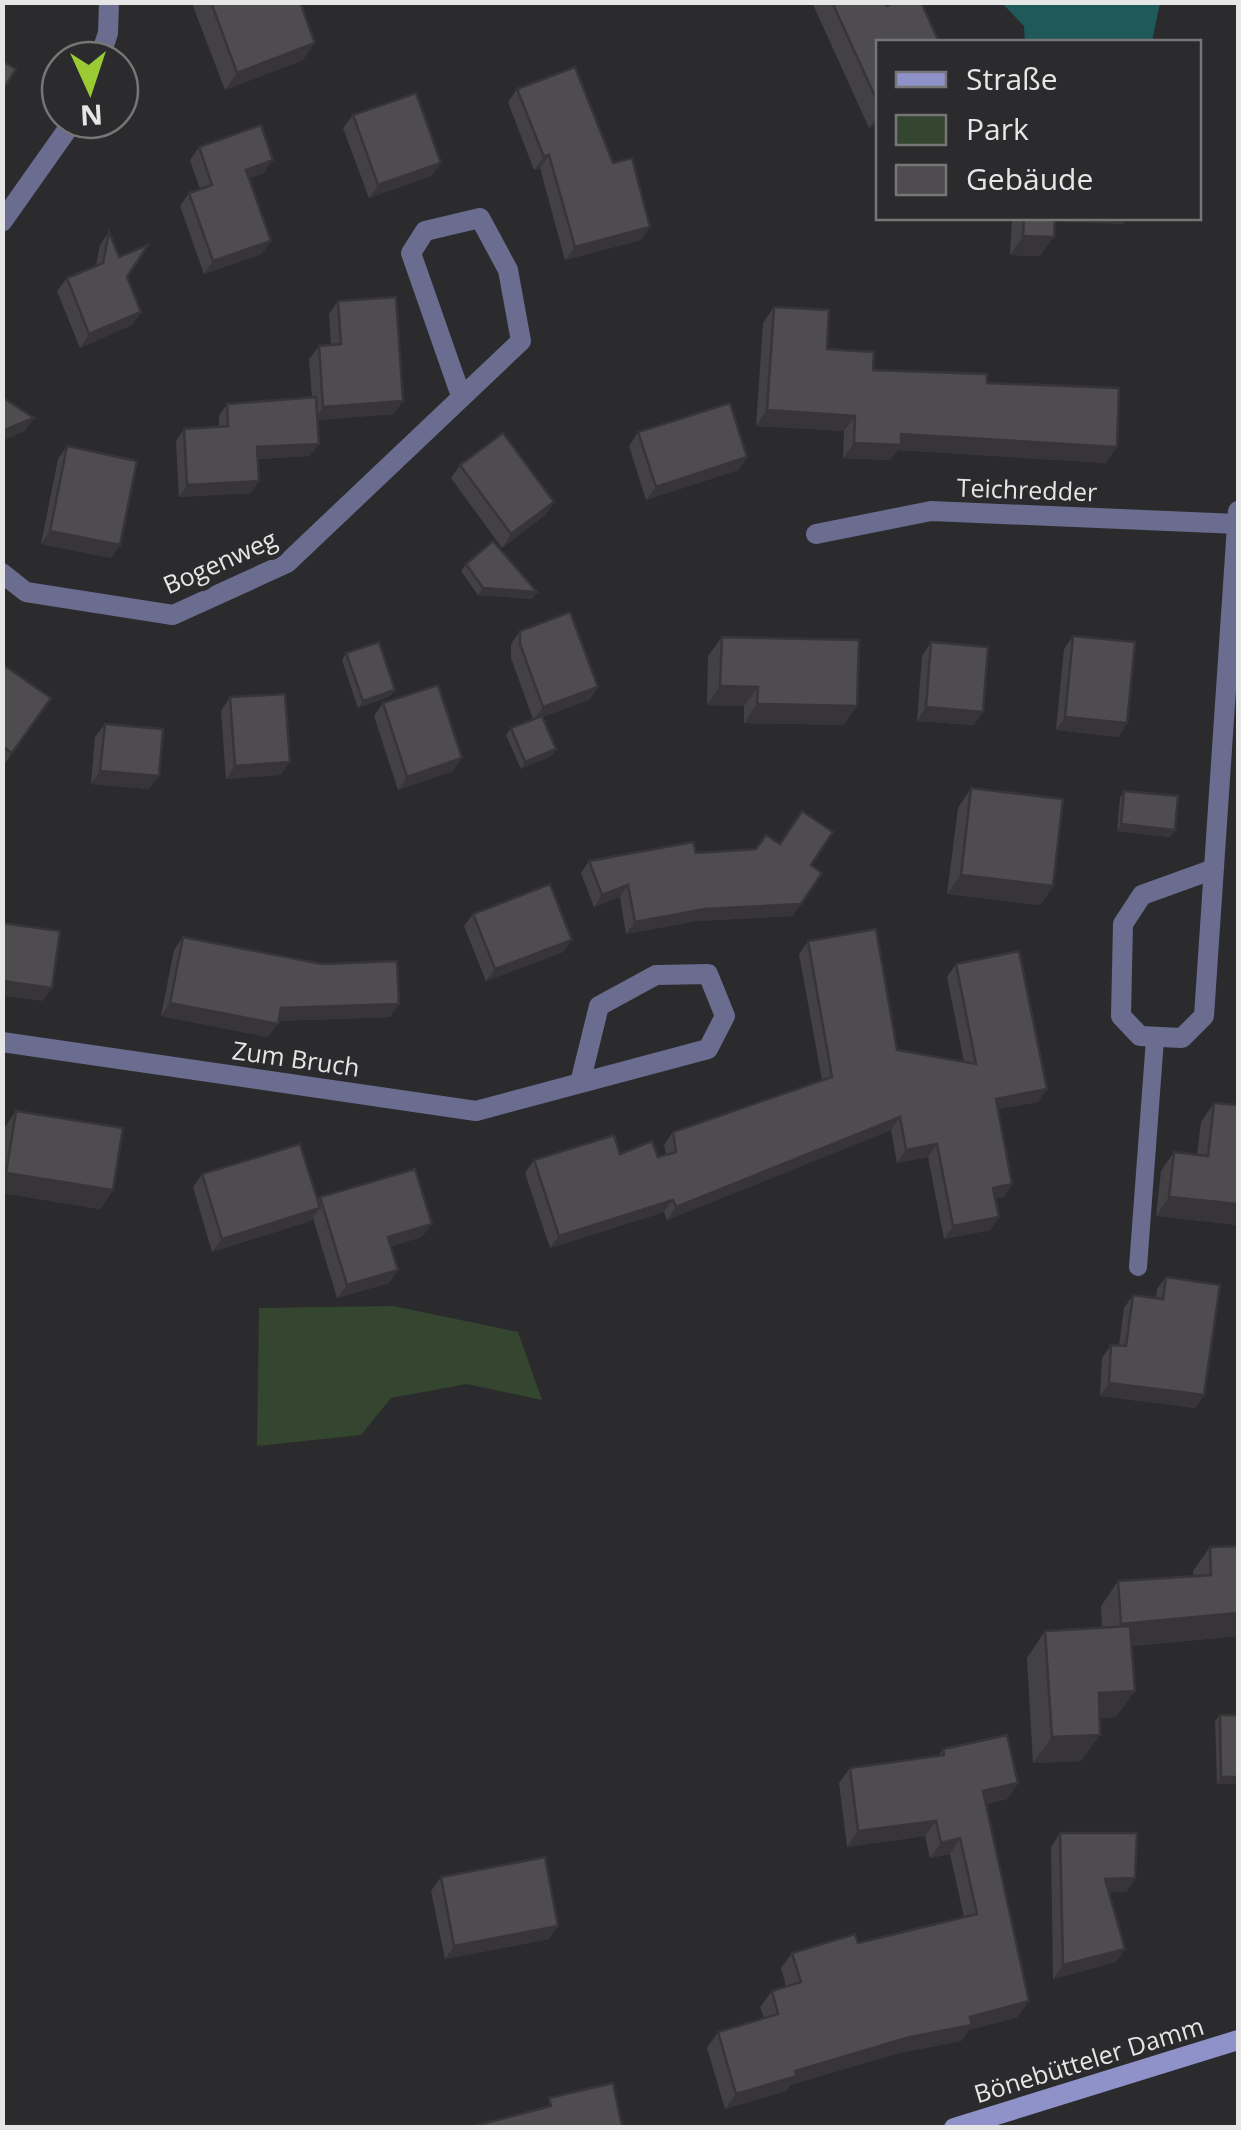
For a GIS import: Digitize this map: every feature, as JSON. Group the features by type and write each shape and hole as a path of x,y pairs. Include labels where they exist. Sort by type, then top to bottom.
{"street":[{"path":"105,40 109,2"},
{"path":"2,222 60,140"},
{"name":"Bogenweg","path":"2,573 26,592 173,615 287,563 521,341 508,270 480,218 425,231 412,253 462,396"},
{"path":"1214,869 1142,894 1122,924 1122,1016 1140,1036 1182,1038 1204,1016 1238,524 1238,511"},
{"name":"Teichredder","path":"816,534 931,512 1238,524"},
{"name":"Zum Bruch","path":"2,1042 476,1111 580,1084 708,1049 724,1016 708,974 656,975 599,1006 580,1084"},
{"name":"Bönebütteler Damm","path":"954,2128 1238,2040"}],"lane":[{"path":"1138,1267 1156,1039"}],"green space":[{"path":"393,1306 518,1332 542,1400 467,1384 391,1398 361,1435 257,1446 259,1308"}],"water":[{"path":"1002,3 1160,3 1152,40 1025,40 1024,26"}],"building":[{"path":"211,2 300,2 315,43 237,73"},
{"path":"832,2 885,2 887,6 894,2 921,2 938,40 876,40 876,99"},
{"path":"2,61 16,69 2,91"},
{"path":"575,67 613,163 632,158 650,227 575,247 549,155 544,157 517,89"},
{"path":"416,93 441,163 378,185 353,115"},
{"path":"261,125 273,160 246,170 271,241 213,261 189,193 212,185 199,147"},
{"path":"1024,220 1055,220 1054,237 1023,236"},
{"path":"109,232 119,257 148,245 127,277 141,312 89,334 67,278 103,263"},
{"path":"396,297 403,401 323,407 319,346 341,344 338,301"},
{"path":"774,307 829,310 827,349 874,352 873,370 987,374 987,383 1119,388 1117,447 901,434 901,445 854,443 855,416 767,410"},
{"path":"2,397 34,418 2,431"},
{"path":"316,397 319,444 257,447 259,481 187,485 184,429 228,426 227,404"},
{"path":"730,403 747,457 656,487 638,432"},
{"path":"503,433 554,502 511,534 460,465"},
{"path":"67,446 137,461 120,545 50,531"},
{"path":"493,541 537,592 483,588 466,564"},
{"path":"570,612 598,687 543,707 520,644 520,631"},
{"path":"1073,636 1135,642 1127,723 1065,717"},
{"path":"722,637 859,640 857,706 757,704 758,687 720,686"},
{"path":"379,642 395,690 363,701 346,653"},
{"path":"931,642 988,647 983,712 926,707"},
{"path":"2,664 51,698 12,753 2,746"},
{"path":"438,685 462,758 407,777 383,703"},
{"path":"285,694 290,762 235,766 230,697"},
{"path":"542,716 556,749 525,762 511,728"},
{"path":"105,724 163,729 159,776 100,771"},
{"path":"971,788 1063,799 1053,886 961,875"},
{"path":"1124,791 1178,796 1175,830 1121,824"},
{"path":"802,811 833,832 811,865 822,873 801,904 705,909 635,922 628,885 602,895 589,861 693,842 696,853 756,849 766,835 780,844"},
{"path":"550,884 572,940 495,969 473,914"},
{"path":"2,923 60,931 52,988 2,981"},
{"path":"876,929 897,1050 976,1064 956,964 1019,951 1047,1089 996,1099 1012,1184 993,1188 999,1217 953,1226 937,1144 906,1150 900,1117 676,1207 673,1200 559,1236 534,1160 614,1135 620,1154 652,1141 658,1157 676,1152 673,1132 832,1077 808,941"},
{"path":"183,937 322,964 397,961 399,1004 281,1008 278,1024 170,1003"},
{"path":"1214,1103 1238,1105 1238,1204 1169,1197 1174,1152 1208,1156"},
{"path":"16,1111 123,1128 113,1190 6,1173"},
{"path":"300,1144 320,1208 222,1239 202,1174"},
{"path":"415,1169 432,1224 388,1237 398,1270 347,1285 320,1197"},
{"path":"1166,1277 1220,1285 1204,1395 1109,1383 1111,1345 1126,1346 1133,1295 1163,1299"},
{"path":"1238,1546 1238,1613 1121,1624 1118,1581 1211,1575 1210,1547"},
{"path":"1130,1626 1135,1691 1099,1693 1100,1735 1052,1737 1045,1631"},
{"path":"1220,1715 1238,1715 1238,1777 1221,1777"},
{"path":"1007,1735 1018,1783 983,1791 1029,2001 970,2017 972,2025 910,2037 795,2071 797,2076 736,2094 718,2032 778,2014 772,1991 801,1982 792,1953 855,1934 858,1943 977,1914 960,1838 941,1843 936,1821 858,1831 850,1768 944,1755 943,1749"},
{"path":"1060,1833 1137,1833 1135,1878 1105,1879 1125,1949 1063,1965"},
{"path":"545,1857 558,1926 454,1946 441,1877"},
{"path":"613,2083 622,2126 467,2128 551,2106 549,2098"}]}
